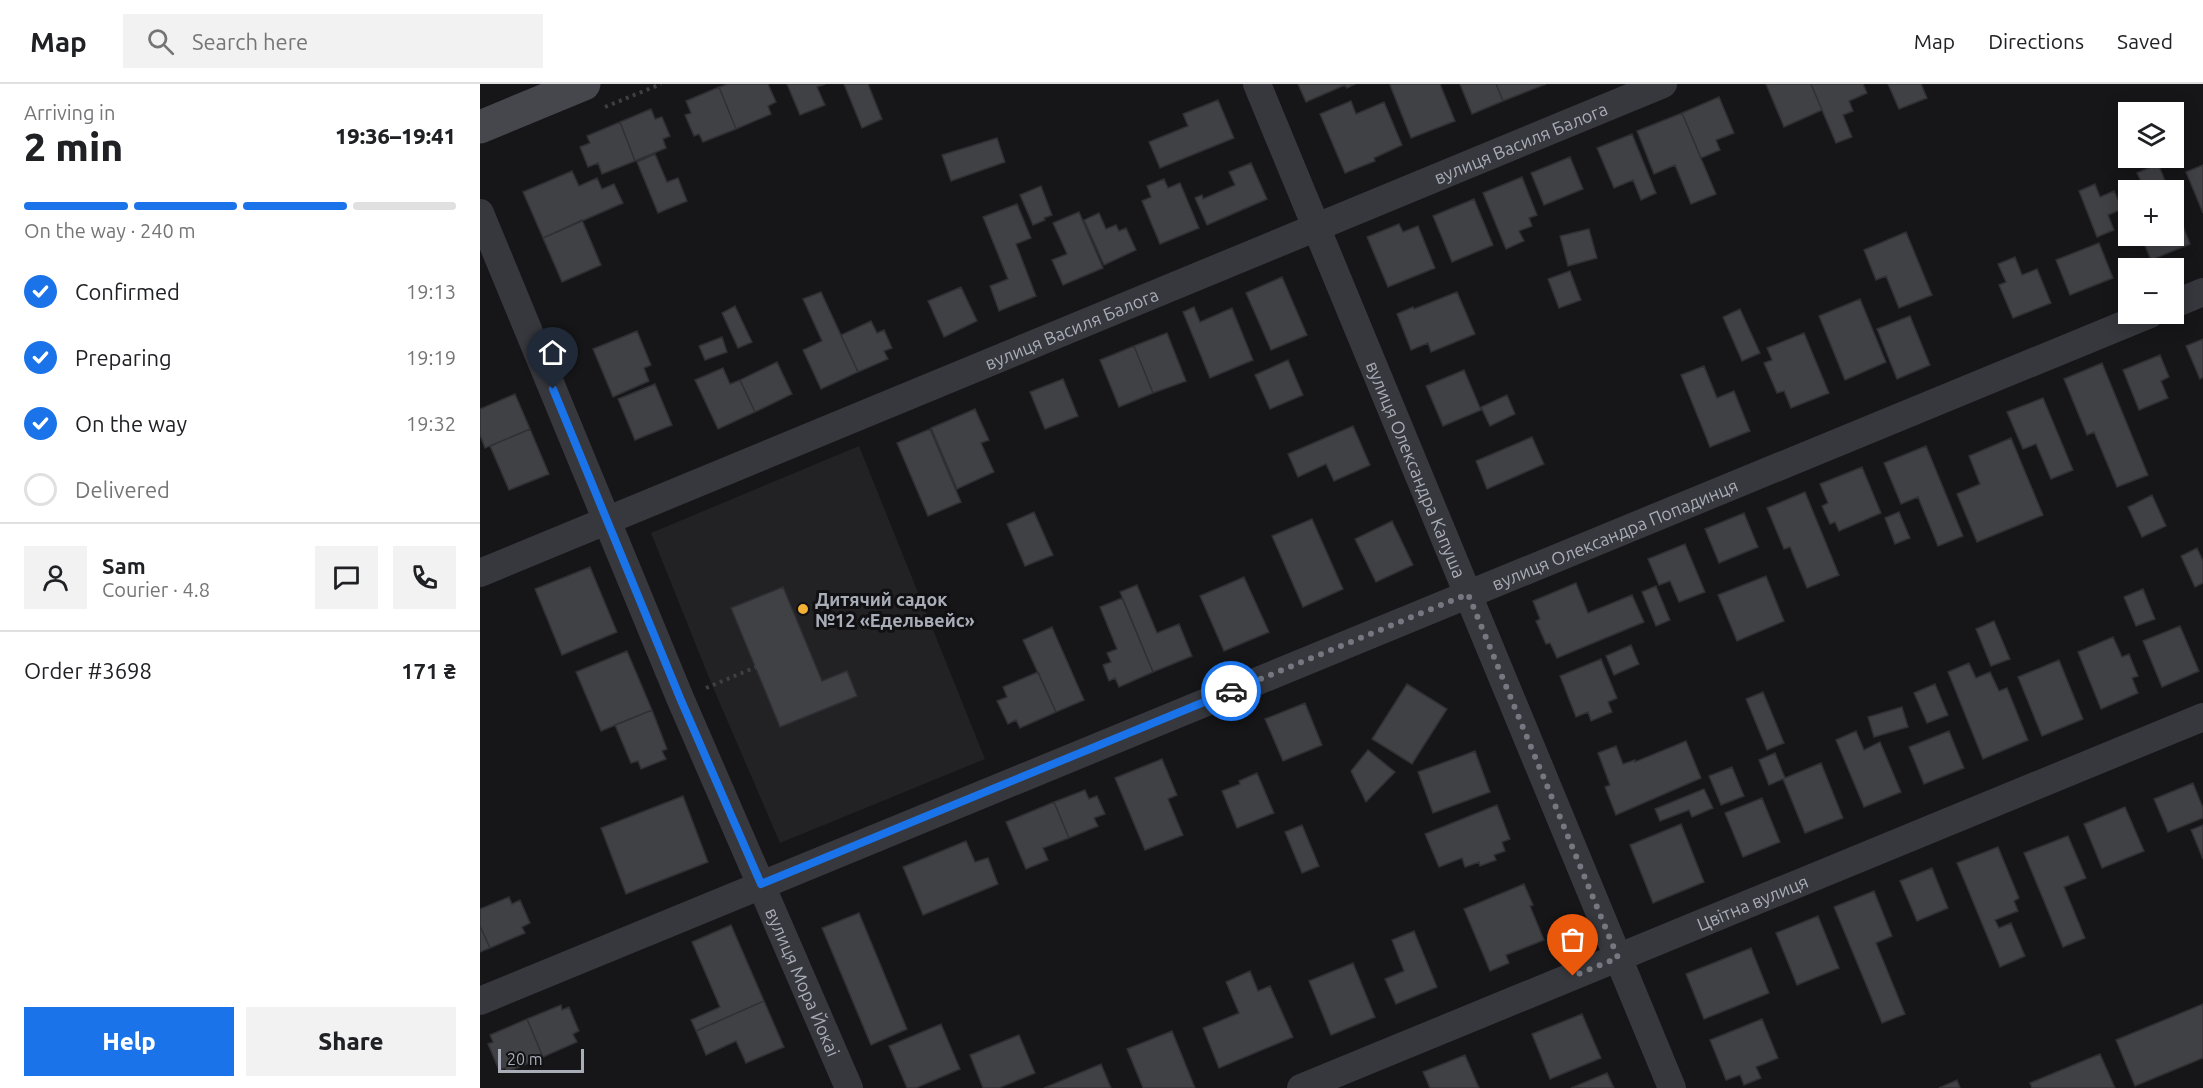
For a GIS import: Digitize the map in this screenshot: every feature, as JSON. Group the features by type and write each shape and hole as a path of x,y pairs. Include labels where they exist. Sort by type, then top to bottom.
{"street":[{"path":"480,127 584,84"},
{"name":"вулиця Олександра Капуша","path":"1257,84 1672,1088"},
{"name":"вулиця Василя Балога","path":"480,573 1663,84"},
{"name":"вулиця Мора Йокаі","path":"480,213 680,698 849,1088"},
{"path":"2184,300 2203,292"},
{"name":"вулиця Олександра Попадинця","path":"480,1001 2126,324"},
{"name":"Цвітна вулиця","path":"1301,1088 2203,717"}],"path":[{"path":"680,698 756,667"}],"shaded area":[{"name":"Дитячий садок №12 «Едельвейс»","path":"859,446 985,759 780,843 712,685 651,533"}],"building":[{"path":"728,84 768,84 776,102 768,106 771,114 736,129 719,87"},
{"path":"787,84 825,84 817,87 825,105 800,115"},
{"path":"844,84 868,84 882,119 862,128"},
{"path":"1298,84 1355,84 1347,88 1345,85 1306,102"},
{"path":"1440,84 1455,121 1411,138 1390,85"},
{"path":"1460,84 1496,84 1503,101 1472,114"},
{"path":"1496,84 1546,84 1503,101"},
{"path":"1766,84 1811,84 1822,110 1784,127"},
{"path":"1811,84 1863,84 1867,93 1849,101 1853,111 1843,115 1852,137 1836,143"},
{"path":"1888,84 1921,84 1927,98 1899,109"},
{"path":"719,87 736,129 703,142 699,134 694,136 685,115 691,113 686,101"},
{"path":"1719,97 1734,133 1716,140 1720,150 1701,158 1682,113"},
{"path":"1218,100 1234,138 1160,168 1149,142 1188,126 1183,114"},
{"path":"1351,101 1356,114 1384,102 1402,145 1374,158 1375,161 1345,173 1320,114"},
{"path":"651,109 655,119 662,117 670,136 663,139 666,148 635,161 620,122"},
{"path":"1682,113 1716,194 1691,204 1675,165 1654,174 1637,131"},
{"path":"620,122 635,161 602,174 598,163 588,167 580,147 590,143 587,136"},
{"path":"1632,134 1656,193 1641,200 1633,180 1614,188 1597,148"},
{"path":"997,138 1005,162 951,181 942,155"},
{"path":"655,154 667,182 678,178 687,201 658,213 637,162"},
{"path":"1570,157 1583,189 1544,205 1531,173"},
{"path":"1251,163 1267,199 1207,225 1195,198 1202,195 1203,199 1235,185 1229,172"},
{"path":"2203,165 2203,213 2186,172"},
{"path":"2149,168 2160,168 2165,180 2140,180 2137,173"},
{"path":"572,171 579,186 597,178 602,189 614,184 623,203 543,238 523,192"},
{"path":"1522,177 1537,215 1529,218 1532,226 1519,231 1524,241 1506,249 1483,193"},
{"path":"1164,179 1168,188 1180,183 1199,228 1160,244 1142,201 1151,197 1147,186"},
{"path":"2095,184 2100,197 2114,191 2118,200 2118,211 2108,215 2114,230 2097,237 2079,191"},
{"path":"1041,186 1052,215 1033,225 1020,195"},
{"path":"1474,199 1493,245 1452,262 1433,216"},
{"path":"1017,204 1031,238 1016,244 1036,296 999,311 990,286 1008,279 983,217"},
{"path":"1079,212 1103,268 1063,285 1052,260 1067,254 1053,223"},
{"path":"1099,213 1106,229 1116,225 1119,231 1126,228 1136,250 1104,265 1084,220"},
{"path":"582,220 601,265 562,282 543,238"},
{"path":"1399,224 1403,232 1418,226 1435,268 1388,287 1367,237"},
{"path":"1589,229 1597,258 1568,266 1560,236"},
{"path":"2184,229 2190,244 2156,258 2150,258 2145,246 2184,246"},
{"path":"1906,232 1932,295 1899,308 1886,276 1876,280 1864,250"},
{"path":"2099,243 2113,278 2070,295 2056,260"},
{"path":"2015,257 2022,275 2037,269 2051,303 2013,318 1999,285 2006,282 1998,264"},
{"path":"1570,271 1581,300 1559,308 1548,279"},
{"path":"1282,277 1307,335 1271,350 1246,293"},
{"path":"961,287 977,321 944,337 928,301"},
{"path":"821,292 858,372 821,389 803,350 822,341 803,299"},
{"path":"1457,292 1475,334 1431,352 1428,343 1411,350 1397,314"},
{"path":"1860,299 1886,362 1845,380 1819,316"},
{"path":"735,306 752,342 738,348 722,313"},
{"path":"1194,307 1200,322 1232,308 1253,360 1210,378 1183,312"},
{"path":"1740,309 1760,353 1742,361 1723,317"},
{"path":"1910,316 1930,365 1897,379 1877,329"},
{"path":"871,321 877,333 884,330 892,348 884,351 888,359 858,372 841,335"},
{"path":"637,331 651,365 644,368 649,381 613,397 593,349"},
{"path":"1167,333 1186,381 1153,393 1134,346"},
{"path":"1804,333 1829,393 1791,408 1784,391 1777,393 1764,363 1772,360 1767,348"},
{"path":"722,337 727,352 705,360 699,346"},
{"path":"2203,339 2203,377 2200,379 2186,346"},
{"path":"1134,346 1153,393 1119,407 1100,360"},
{"path":"2160,355 2169,377 2161,381 2168,398 2139,410 2123,370"},
{"path":"1288,360 1303,395 1270,409 1255,375"},
{"path":"777,362 792,394 755,412 740,380"},
{"path":"2102,363 2148,475 2117,487 2094,432 2087,435 2064,379"},
{"path":"1704,366 1717,398 1734,391 1750,431 1710,447 1681,375"},
{"path":"723,368 730,384 740,380 755,412 718,429 695,380"},
{"path":"1464,370 1481,410 1443,426 1426,386"},
{"path":"1063,379 1078,416 1045,429 1030,392"},
{"path":"655,384 672,425 635,440 618,399"},
{"path":"515,394 530,429 485,448 480,435 480,409"},
{"path":"1507,395 1515,414 1490,426 1481,407"},
{"path":"2043,398 2073,470 2051,479 2036,444 2023,449 2007,412"},
{"path":"975,409 989,440 981,443 994,472 957,489 931,428"},
{"path":"1353,426 1370,465 1334,481 1326,464 1298,477 1288,454"},
{"path":"530,429 549,474 509,490 490,446"},
{"path":"930,429 961,502 928,516 897,443"},
{"path":"1532,437 1544,464 1487,489 1476,461"},
{"path":"2011,438 2043,515 1977,542 1957,494 1980,484 1969,456"},
{"path":"1926,446 1963,536 1938,546 1918,497 1901,504 1884,463"},
{"path":"1862,467 1881,513 1839,531 1835,522 1830,524 1822,506 1828,503 1820,484"},
{"path":"1805,492 1839,575 1807,588 1790,547 1784,549 1767,508"},
{"path":"2152,495 2166,526 2142,537 2128,507"},
{"path":"1034,512 1053,555 1025,566 1007,524"},
{"path":"1899,512 1910,538 1895,544 1885,518"},
{"path":"1744,513 1758,547 1719,563 1705,529"},
{"path":"1312,519 1343,589 1303,607 1272,536"},
{"path":"1392,521 1413,565 1376,582 1355,539"},
{"path":"1685,544 1705,592 1679,602 1670,581 1659,585 1648,559"},
{"path":"2197,548 2203,561 2203,583 2195,587 2181,556"},
{"path":"590,567 617,632 562,655 535,589"},
{"path":"1766,576 1784,621 1737,641 1718,595"},
{"path":"1244,577 1269,632 1224,651 1200,596"},
{"path":"1576,583 1588,613 1632,595 1644,622 1557,658 1550,643 1546,644 1536,621 1540,619 1533,601"},
{"path":"1137,585 1157,633 1179,624 1192,656 1153,672 1120,592"},
{"path":"1656,586 1670,620 1656,626 1642,592"},
{"path":"783,587 822,681 847,671 857,696 780,727 731,608"},
{"path":"2143,589 2155,619 2136,626 2124,597"},
{"path":"1122,598 1153,672 1119,687 1115,678 1109,681 1103,665 1111,662 1107,653 1117,649 1100,607"},
{"path":"1994,621 2010,659 1991,666 1976,629"},
{"path":"2180,626 2199,671 2162,687 2143,641"},
{"path":"1052,627 1084,700 1056,712 1023,640"},
{"path":"2113,637 2122,657 2129,654 2138,676 2132,678 2138,693 2101,709 2078,652"},
{"path":"1631,645 1639,664 1614,675 1606,656"},
{"path":"627,651 652,710 601,731 576,672"},
{"path":"1601,659 1617,698 1608,702 1612,712 1591,721 1588,712 1576,717 1560,676"},
{"path":"2059,660 2083,719 2042,736 2018,677"},
{"path":"1969,663 1976,678 1990,672 1999,691 2007,688 2028,740 1983,759 1948,672"},
{"path":"1038,672 1056,712 1020,728 1016,720 1008,724 997,701 1007,697 1003,687"},
{"path":"1407,684 1447,709 1412,764 1372,739"},
{"path":"1935,684 1948,715 1927,723 1914,693"},
{"path":"1763,692 1784,743 1767,750 1746,699"},
{"path":"1305,703 1322,745 1283,761 1265,719"},
{"path":"1902,707 1908,727 1874,737 1868,717"},
{"path":"652,710 667,749 662,751 666,759 641,769 638,761 631,763 615,725"},
{"path":"1856,731 1864,750 1880,742 1901,792 1864,807 1836,740"},
{"path":"1949,731 1964,768 1924,784 1909,747"},
{"path":"1686,741 1701,778 1616,815 1605,787 1610,785 1598,753 1616,746 1623,764 1635,760 1635,762"},
{"path":"1368,750 1395,772 1366,802 1351,771"},
{"path":"1475,751 1490,792 1433,813 1418,772"},
{"path":"1775,753 1785,778 1821,763 1843,818 1805,833 1783,779 1769,785 1759,760"},
{"path":"1162,759 1177,795 1168,799 1183,835 1145,850 1115,778"},
{"path":"1732,767 1744,796 1721,805 1709,776"},
{"path":"1257,773 1274,813 1237,828 1222,791 1240,784 1239,781"},
{"path":"2193,783 2203,808 2203,818 2168,832 2154,799"},
{"path":"1704,789 1713,808 1692,817 1689,810 1660,821 1655,809"},
{"path":"1085,790 1089,799 1097,796 1105,814 1094,818 1098,826 1069,838 1054,802"},
{"path":"683,796 708,862 626,894 601,828"},
{"path":"1762,798 1780,842 1743,857 1725,813"},
{"path":"1054,802 1069,838 1043,848 1048,860 1026,869 1006,822"},
{"path":"1497,805 1510,839 1502,842 1505,851 1494,855 1496,860 1480,866 1479,862 1465,867 1462,858 1439,867 1425,834"},
{"path":"2125,807 2144,851 2102,868 2084,824"},
{"path":"1681,824 1704,882 1653,903 1630,845"},
{"path":"1302,825 1319,866 1302,873 1285,832"},
{"path":"2203,825 2203,859 2191,830"},
{"path":"2068,836 2086,878 2064,887 2085,938 2063,947 2024,853"},
{"path":"966,841 975,862 988,858 998,884 923,915 903,867"},
{"path":"1998,847 2019,898 2014,901 2018,911 1995,920 1999,928 2011,923 2025,956 2000,967 1957,863"},
{"path":"1932,868 1948,908 1917,921 1900,881"},
{"path":"1524,884 1544,940 1506,955 1509,963 1490,971 1464,909"},
{"path":"1874,891 1892,936 1876,943 1905,1014 1882,1023 1834,907"},
{"path":"509,897 512,904 520,900 530,923 522,927 525,933 490,948 480,926 480,909"},
{"path":"859,913 907,1029 871,1045 822,928"},
{"path":"1818,916 1839,968 1797,985 1776,933"},
{"path":"731,925 764,1001 696,1031 691,1020 720,1007 692,942"},
{"path":"480,926 490,948 480,952"},
{"path":"1414,931 1437,987 1396,1004 1385,979 1404,971 1392,940"},
{"path":"1751,948 1769,993 1704,1019 1686,974"},
{"path":"1353,963 1375,1017 1331,1035 1309,981"},
{"path":"1250,971 1258,991 1270,986 1293,1037 1219,1068 1203,1028 1239,1013 1226,982"},
{"path":"764,1001 784,1047 746,1063 736,1041 706,1055 696,1031"},
{"path":"2203,1004 2203,1058 2135,1086 2116,1040"},
{"path":"561,1005 562,1010 569,1007 579,1031 573,1034 577,1042 543,1057 527,1019"},
{"path":"1582,1014 1601,1058 1550,1079 1532,1034"},
{"path":"527,1019 543,1057 507,1072 505,1068 499,1070 488,1044 493,1042 490,1035"},
{"path":"1762,1019 1778,1058 1756,1067 1761,1078 1744,1085 1740,1075 1726,1080 1710,1040"},
{"path":"941,1024 960,1069 916,1088 907,1088 889,1046"},
{"path":"1172,1031 1195,1088 1143,1088 1127,1049"},
{"path":"1019,1035 1035,1073 999,1088 983,1088 970,1055"},
{"path":"2100,1054 2115,1088 2032,1088 2030,1083"},
{"path":"1465,1055 1479,1088 1430,1088 1423,1072"},
{"path":"1101,1064 1111,1088 1044,1088"},
{"path":"1607,1073 1614,1088 1571,1088"},
{"path":"1957,1080 1960,1088 1939,1088"}],"way so far":[{"path":"1231,691 1468,594 1618,958 1573,976"}],"place":[{"name":"Дитячий садок №12 «Едельвейс»","path":"803,609"}],"route":[{"path":"553,389 680,698 761,884 1231,691"}]}
